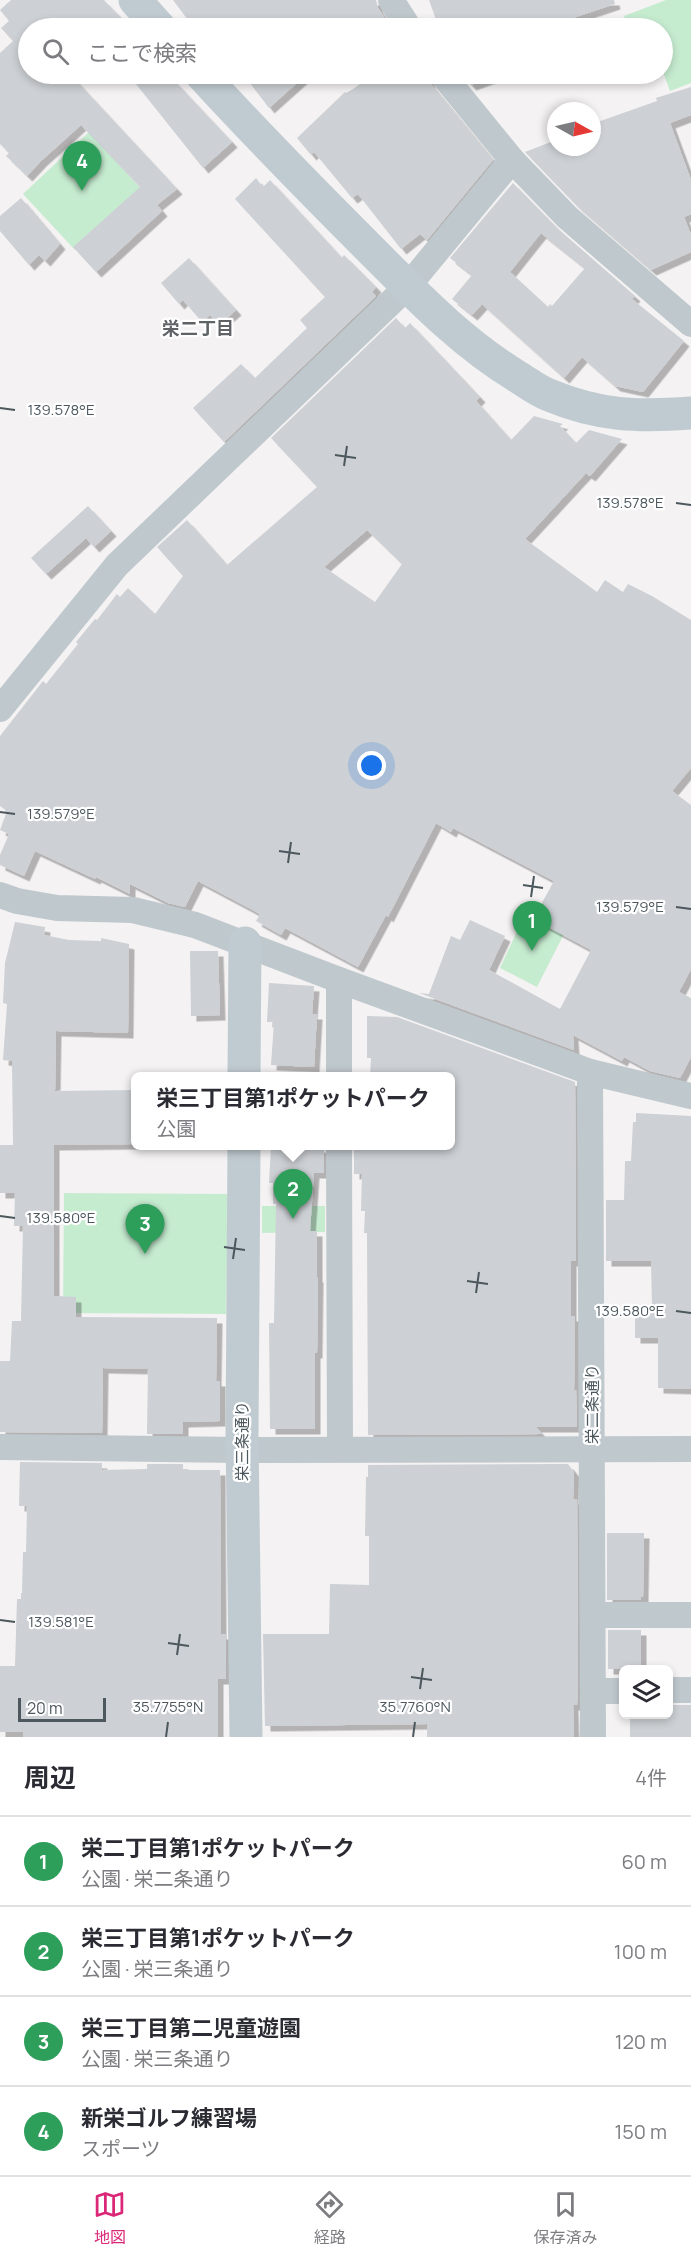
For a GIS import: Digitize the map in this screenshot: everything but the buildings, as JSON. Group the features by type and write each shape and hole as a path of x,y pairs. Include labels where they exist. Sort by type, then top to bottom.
{"street":[{"path":"135,0 151,18"},
{"path":"391,0 403,18"},
{"path":"210,84 260,138 443,322 498,365 546,395 612,414 648,417 691,413"},
{"path":"450,84 512,160 567,217 691,324"},
{"path":"0,709 117,566 408,286 512,160"},
{"path":"0,895 17,901 57,908 133,910 195,925 590,1072 691,1096"},
{"path":"244,1072 245,943"},
{"path":"339,980 339,1072"},
{"name":"栄二条通り","path":"590,1072 593,1737"},
{"name":"栄三条通り","path":"244,1150 242,1450 246,1737"},
{"path":"339,1150 340,1449"},
{"path":"0,1447 242,1450 691,1449"},
{"path":"594,1615 691,1615"},
{"path":"673,1690 691,1690"},
{"path":"593,1691 619,1691"}],"green space":[{"path":"666,0 691,0 691,83 670,91 667,84 673,84 673,18 625,18 624,16"},
{"path":"89,132 141,189 75,250 23,194"},
{"path":"526,912 564,934 537,987 500,968"},
{"path":"64,1193 228,1194 226,1314 63,1313"},
{"path":"262,1206 325,1206 325,1232 262,1233"}],"place":[{"name":"新栄ゴルフ練習場","path":"82,191"},
{"name":"栄二丁目第1ポケットパーク","path":"532,951"},
{"name":"栄三丁目第1ポケットパーク","path":"293,1219"},
{"name":"栄三丁目第二児童遊園","path":"145,1254"}],"district":[{"name":"栄二丁目","path":"198,328"}]}
